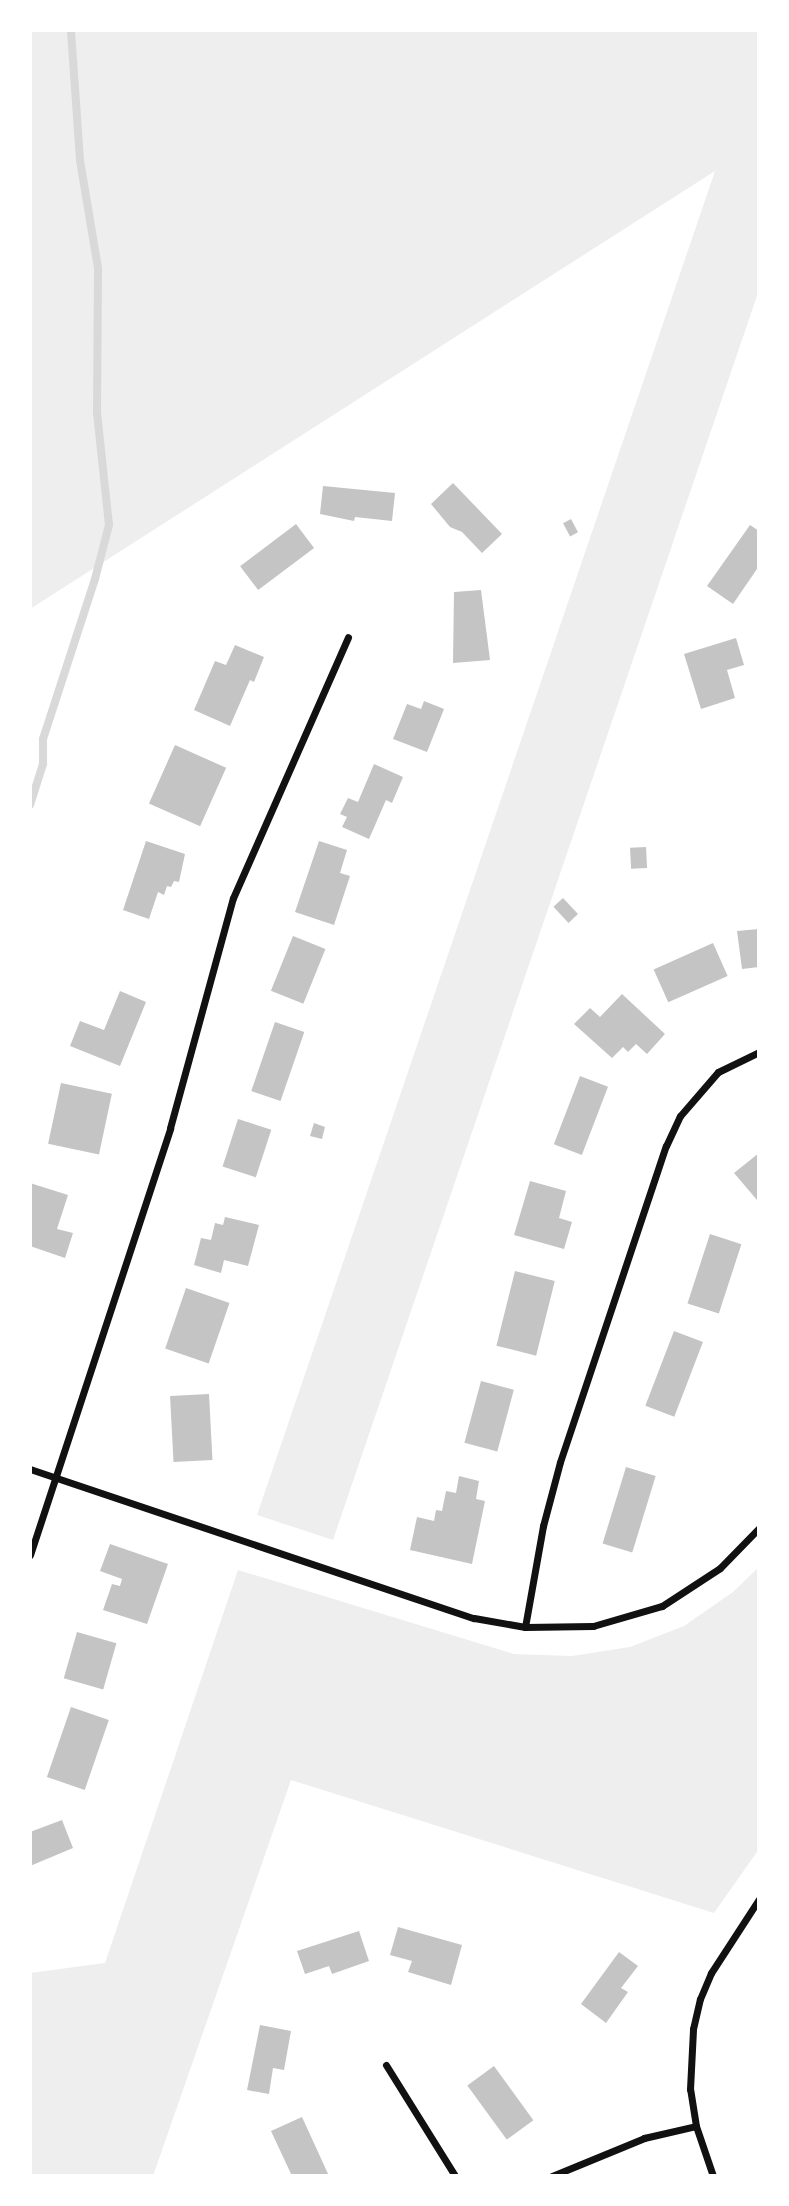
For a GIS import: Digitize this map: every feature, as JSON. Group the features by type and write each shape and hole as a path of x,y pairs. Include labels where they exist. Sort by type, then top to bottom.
{"street":[{"path":"30,1555 170,1128 233,898 348,637"},
{"path":"525,1627 543,1526 560,1462 666,1146 680,1116 718,1072 759,1052"},
{"path":"30,1469 474,1618 525,1627 593,1626 662,1606 720,1568 759,1528"},
{"path":"713,2176 696,2126 690,2089 690,2056 700,1999 711,1973 759,1899"},
{"path":"386,2065 455,2176"},
{"path":"552,2176 603,2153 696,2126"}],"shaded area":[{"path":"30,30 759,30 759,290 333,1540 257,1515 715,171 30,609"},
{"path":"759,1567 759,1849 714,1913 291,1780 153,2176 30,2176 30,1973 105,1963 238,1570 514,1654 572,1656 630,1647 684,1626 733,1592"}],"building":[{"path":"453,483 502,534 482,553 462,532 450,527 431,504"},
{"path":"323,486 395,493 392,521 355,517 354,521 320,514"},
{"path":"571,519 578,532 570,536 563,523"},
{"path":"296,524 314,548 258,590 240,566"},
{"path":"750,525 759,531 759,566 733,604 707,586"},
{"path":"481,590 490,660 453,663 454,592"},
{"path":"736,638 744,665 727,670 735,698 701,709 684,654"},
{"path":"235,645 264,657 254,682 250,680 230,726 194,710 215,661 226,665"},
{"path":"424,701 444,709 427,752 393,739 407,704 421,709"},
{"path":"175,745 226,768 200,826 149,803"},
{"path":"374,764 403,777 392,803 386,800 369,839 342,827 347,817 340,814 348,798 358,802"},
{"path":"146,841 185,854 179,882 174,881 171,887 167,886 164,895 158,892 149,919 123,910"},
{"path":"319,841 347,850 340,873 350,876 334,925 295,912"},
{"path":"646,847 647,868 631,869 630,848"},
{"path":"563,898 578,914 568,923 553,907"},
{"path":"759,929 759,967 742,969 737,931"},
{"path":"293,936 325,949 303,1004 271,991"},
{"path":"713,943 728,976 668,1002 654,969"},
{"path":"120,991 146,1002 120,1066 70,1046 80,1021 104,1030"},
{"path":"622,994 665,1034 647,1054 636,1044 628,1052 623,1047 612,1058 574,1024 590,1008 600,1017"},
{"path":"275,1022 304,1032 281,1101 251,1091"},
{"path":"580,1076 608,1087 582,1155 554,1144"},
{"path":"61,1083 112,1094 99,1154 48,1144"},
{"path":"238,1119 271,1130 256,1177 223,1167"},
{"path":"314,1123 325,1127 322,1139 310,1136"},
{"path":"759,1153 759,1198 757,1200 734,1173"},
{"path":"530,1181 566,1191 559,1218 572,1222 564,1249 514,1235"},
{"path":"30,1183 68,1195 57,1229 73,1233 65,1258 30,1246"},
{"path":"225,1217 259,1225 248,1266 224,1260 221,1273 194,1265 201,1238 211,1240 215,1223 223,1225"},
{"path":"710,1234 741,1244 719,1314 687,1303"},
{"path":"515,1271 555,1281 536,1356 496,1346"},
{"path":"186,1288 229,1303 209,1363 165,1349"},
{"path":"674,1331 703,1342 674,1417 645,1406"},
{"path":"481,1381 514,1390 497,1452 464,1443"},
{"path":"209,1394 212,1460 174,1462 170,1396"},
{"path":"626,1467 656,1476 632,1553 603,1544"},
{"path":"459,1476 479,1481 476,1499 485,1501 472,1564 410,1550 417,1517 434,1521 436,1510 442,1511 446,1491 456,1493"},
{"path":"110,1544 168,1564 147,1624 103,1610 112,1584 120,1586 122,1579 100,1571"},
{"path":"77,1632 116,1643 103,1689 64,1678"},
{"path":"71,1707 109,1720 85,1790 47,1777"},
{"path":"62,1820 73,1848 30,1866 30,1832"},
{"path":"398,1927 462,1945 451,1985 408,1972 412,1961 390,1955"},
{"path":"359,1931 369,1961 332,1974 329,1966 305,1974 297,1951"},
{"path":"619,1952 638,1966 621,1988 628,1992 606,2023 581,2004"},
{"path":"260,2025 291,2031 284,2070 273,2068 269,2094 247,2090"},
{"path":"494,2066 533,2120 507,2140 467,2085"},
{"path":"302,2117 329,2176 292,2176 271,2131"}],"waterway":[{"path":"30,805 43,764 43,739 95,579 109,525 97,413 98,268 80,160 71,30"}]}
